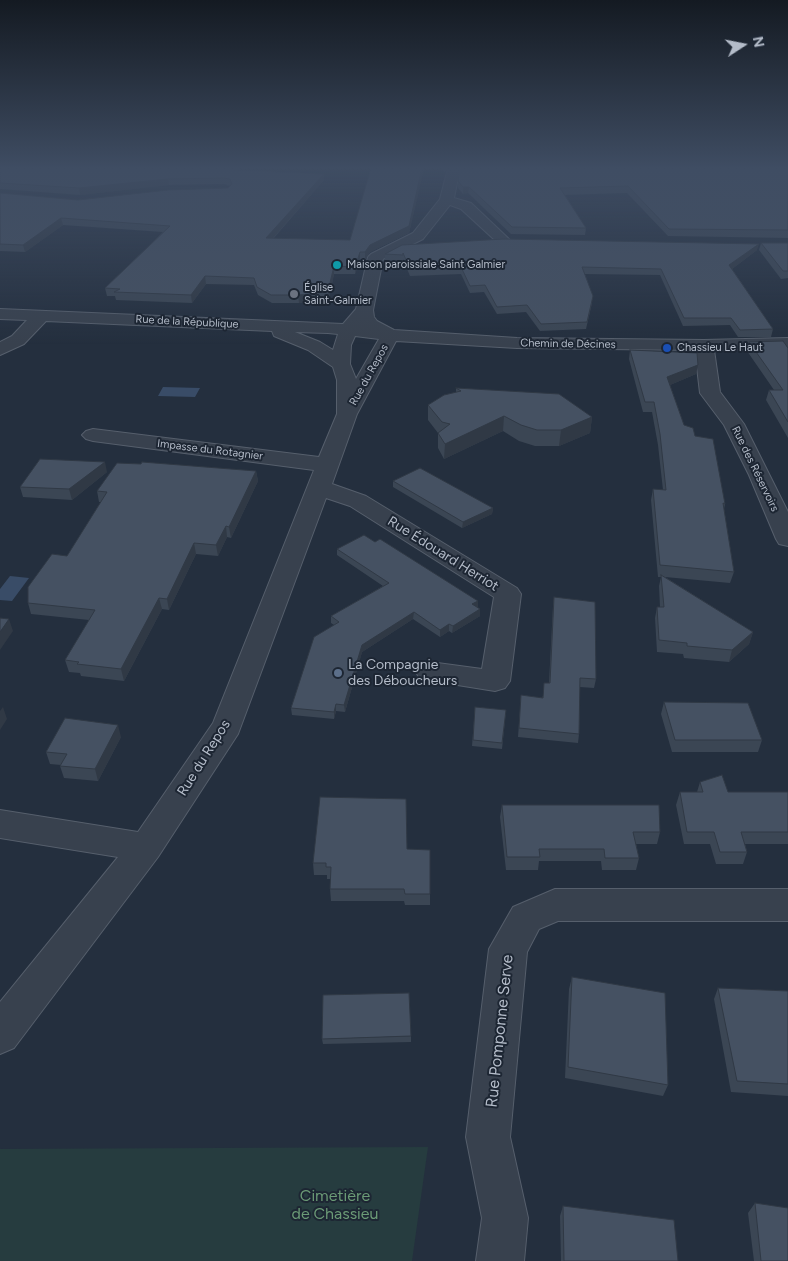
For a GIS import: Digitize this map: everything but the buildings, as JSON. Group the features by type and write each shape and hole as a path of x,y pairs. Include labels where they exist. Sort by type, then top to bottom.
{"street":[{"path":"390,335 370,325 365,318 364,310 376,258 418,236 425,227"},
{"path":"489,227 503,240"},
{"path":"478,241 519,240"},
{"path":"400,246 427,244"},
{"path":"349,329 364,310"},
{"name":"Rue de la République","path":"0,314 349,329"},
{"path":"0,349 18,340 42,315"},
{"path":"262,325 314,346 341,364"},
{"name":"Chemin de Décines","path":"349,329 390,335 517,343 704,345 788,343"},
{"name":"Rue du Repos","path":"348,414 347,380 341,364 342,345 349,329"},
{"name":"Rue du Repos","path":"0,1034 146,847 227,726 348,414 390,335"},
{"name":"Rue des Réservoirs","path":"704,345 710,393 734,424 788,539"},
{"name":"Impasse du Rotagnier","path":"93,435 324,476"},
{"name":"Rue Édouard Herriot","path":"324,476 358,501 508,594 495,681 430,672"},
{"path":"0,824 146,847"},
{"name":"Rue Pomponne Serve","path":"500,1261 505,1218 488,1137 508,949 526,918 555,905 788,905"}],"green space":[{"name":"Cimetière de Chassieu","path":"428,1147 412,1261 0,1261 0,1149"}],"water":[{"path":"163,387 200,388 195,397 158,396"},
{"path":"10,576 29,578 12,601 0,600 0,589"}],"place":[{"name":"Maison paroissiale Saint Galmier","path":"337,265"},
{"name":"Église Saint-Galmier","path":"294,294"},
{"name":"Chassieu Le Haut","path":"667,348"},
{"name":"La Compagnie des Déboucheurs","path":"338,673"}]}
